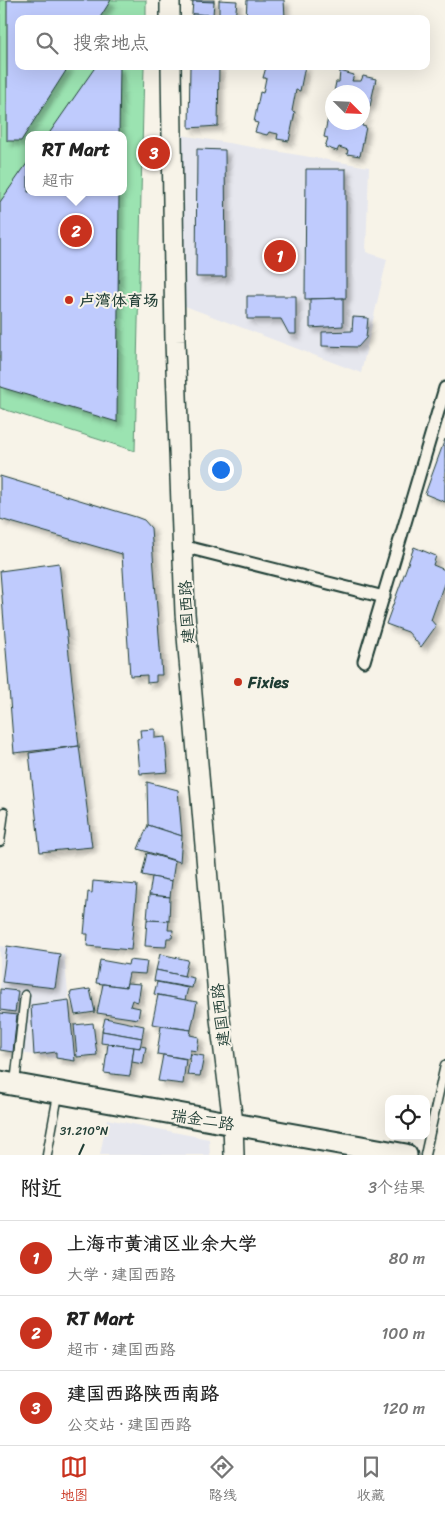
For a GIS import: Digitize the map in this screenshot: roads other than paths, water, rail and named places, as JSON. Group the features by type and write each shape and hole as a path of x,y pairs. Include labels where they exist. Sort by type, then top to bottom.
{"main road":[{"name":"瑞金二路","path":"7,1083 406,1155"}],"street":[{"path":"170,0 170,15"},
{"name":"建国西路","path":"170,70 175,341 185,613 220,1019 233,1123 234,1155"},
{"path":"364,661 445,388"},
{"path":"182,546 384,597"}],"lane":[{"path":"0,842 4,812"},
{"path":"7,1083 25,995"},
{"path":"425,1155 445,1065"},
{"path":"47,1155 58,1093"}],"place":[{"name":"建国西路陕西南路","path":"154,153"},
{"name":"RT Mart","path":"76,231"},
{"name":"上海市黄浦区业余大学","path":"280,256"},
{"name":"卢湾体育场","path":"69,300"},
{"name":"Fixies","path":"238,682"}]}
